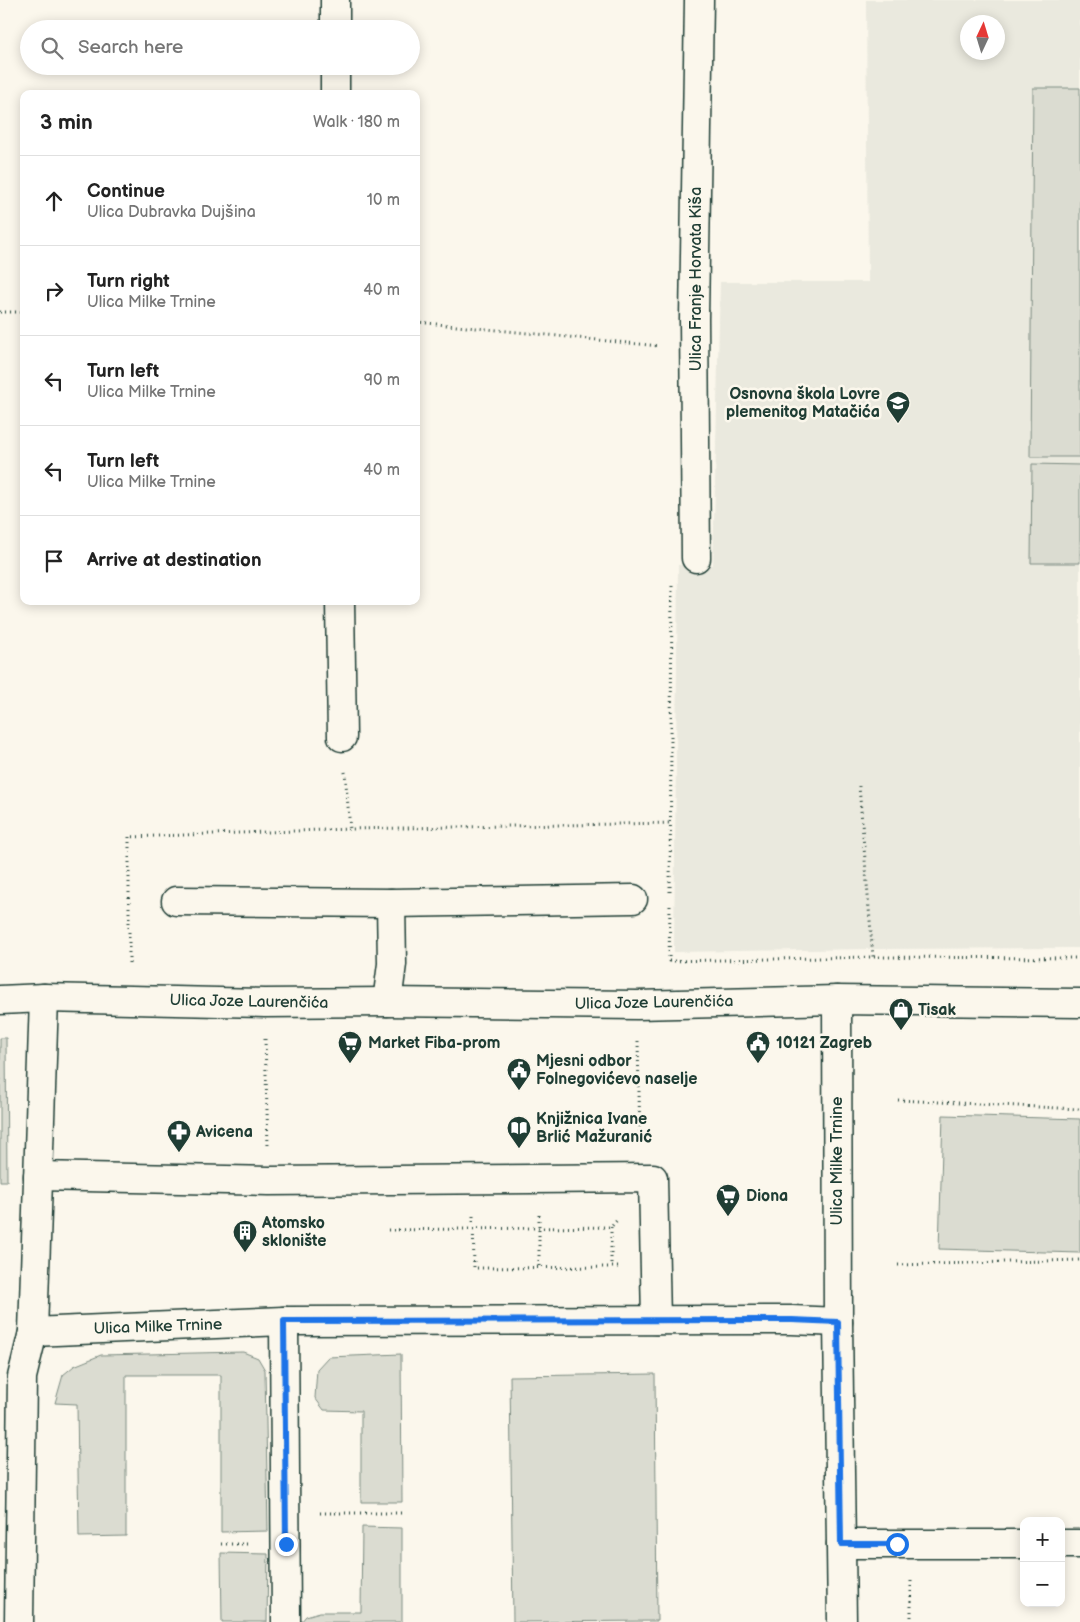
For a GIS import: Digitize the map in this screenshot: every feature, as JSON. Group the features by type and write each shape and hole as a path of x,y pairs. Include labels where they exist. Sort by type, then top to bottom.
{"street":[{"path":"335,0 335,20"},
{"name":"Ulica Franje Horvata Kiša","path":"696,558 694,319 699,0"},
{"path":"335,75 335,90"},
{"path":"340,605 342,737"},
{"path":"176,901 390,902 633,899"},
{"path":"387,1002 392,964 390,902"},
{"path":"19,1622 10,1577 22,1377 33,1332 44,998"},
{"name":"Ulica Joze Laurenčića","path":"0,1000 44,998 265,1003 387,1002 637,1005 837,1000 1080,1003"},
{"name":"Ulica Milke Trnine","path":"837,1000 838,1322 842,1622"},
{"path":"38,1176 269,1181 653,1178 656,1320"},
{"name":"Ulica Milke Trnine","path":"33,1332 284,1321 792,1320 838,1322"},
{"path":"284,1321 286,1622"},
{"path":"841,1544 1020,1544"},
{"path":"1065,1544 1080,1544"}],"path":[{"path":"0,312 20,312"},
{"path":"420,322 663,346"},
{"path":"342,737 350,829"},
{"path":"859,786 873,957 1080,958"},
{"path":"129,963 129,837 350,829 671,823"},
{"path":"265,1035 269,1181"},
{"path":"611,1266 611,1227 641,1191 638,1043"},
{"path":"898,1100 1080,1109"},
{"path":"539,1179 539,1267"},
{"path":"471,1180 474,1268 611,1266 654,1269"},
{"path":"388,1230 611,1227"},
{"path":"898,1265 1080,1260"},
{"path":"285,1513 402,1513"},
{"path":"911,1576 911,1622"}],"shaded area":[{"name":"Osnovna škola Lovre plemenitog Matačića","path":"866,0 1080,0 1080,948 674,952 678,565 713,565 720,282 868,282"},
{"path":"1033,88 1080,88 1080,457 1030,457"},
{"path":"1032,464 1080,465 1080,563 1031,563"},
{"path":"0,1038 6,1038 7,1181 0,1181"},
{"path":"943,1115 1080,1119 1080,1253 939,1249"},
{"path":"243,1352 258,1358 265,1370 268,1531 221,1532 221,1375 126,1375 126,1536 79,1537 77,1404 55,1403 63,1375 74,1366 101,1355"},
{"path":"401,1354 402,1502 361,1502 361,1411 324,1410 315,1398 317,1369 328,1357"},
{"path":"655,1374 657,1621 513,1622 510,1376"},
{"path":"362,1527 402,1528 402,1622 301,1622 306,1616 320,1612 361,1612"},
{"path":"221,1553 268,1554 267,1622 222,1622"}],"place":[{"name":"Osnovna škola Lovre plemenitog Matačića","path":"898,424"},
{"name":"Tisak","path":"901,1031"},
{"name":"Market Fiba-prom","path":"350,1064"},
{"name":"10121 Zagreb","path":"758,1064"},
{"name":"Mjesni odbor Folnegovićevo naselje","path":"519,1091"},
{"name":"Knjižnica Ivane Brlić Mažuranić","path":"519,1149"},
{"name":"Avicena","path":"179,1153"},
{"name":"Diona","path":"728,1217"},
{"name":"Atomsko sklonište","path":"245,1253"}],"route":[{"path":"286,1544 284,1321 792,1320 838,1322 841,1544 897,1544"}]}
